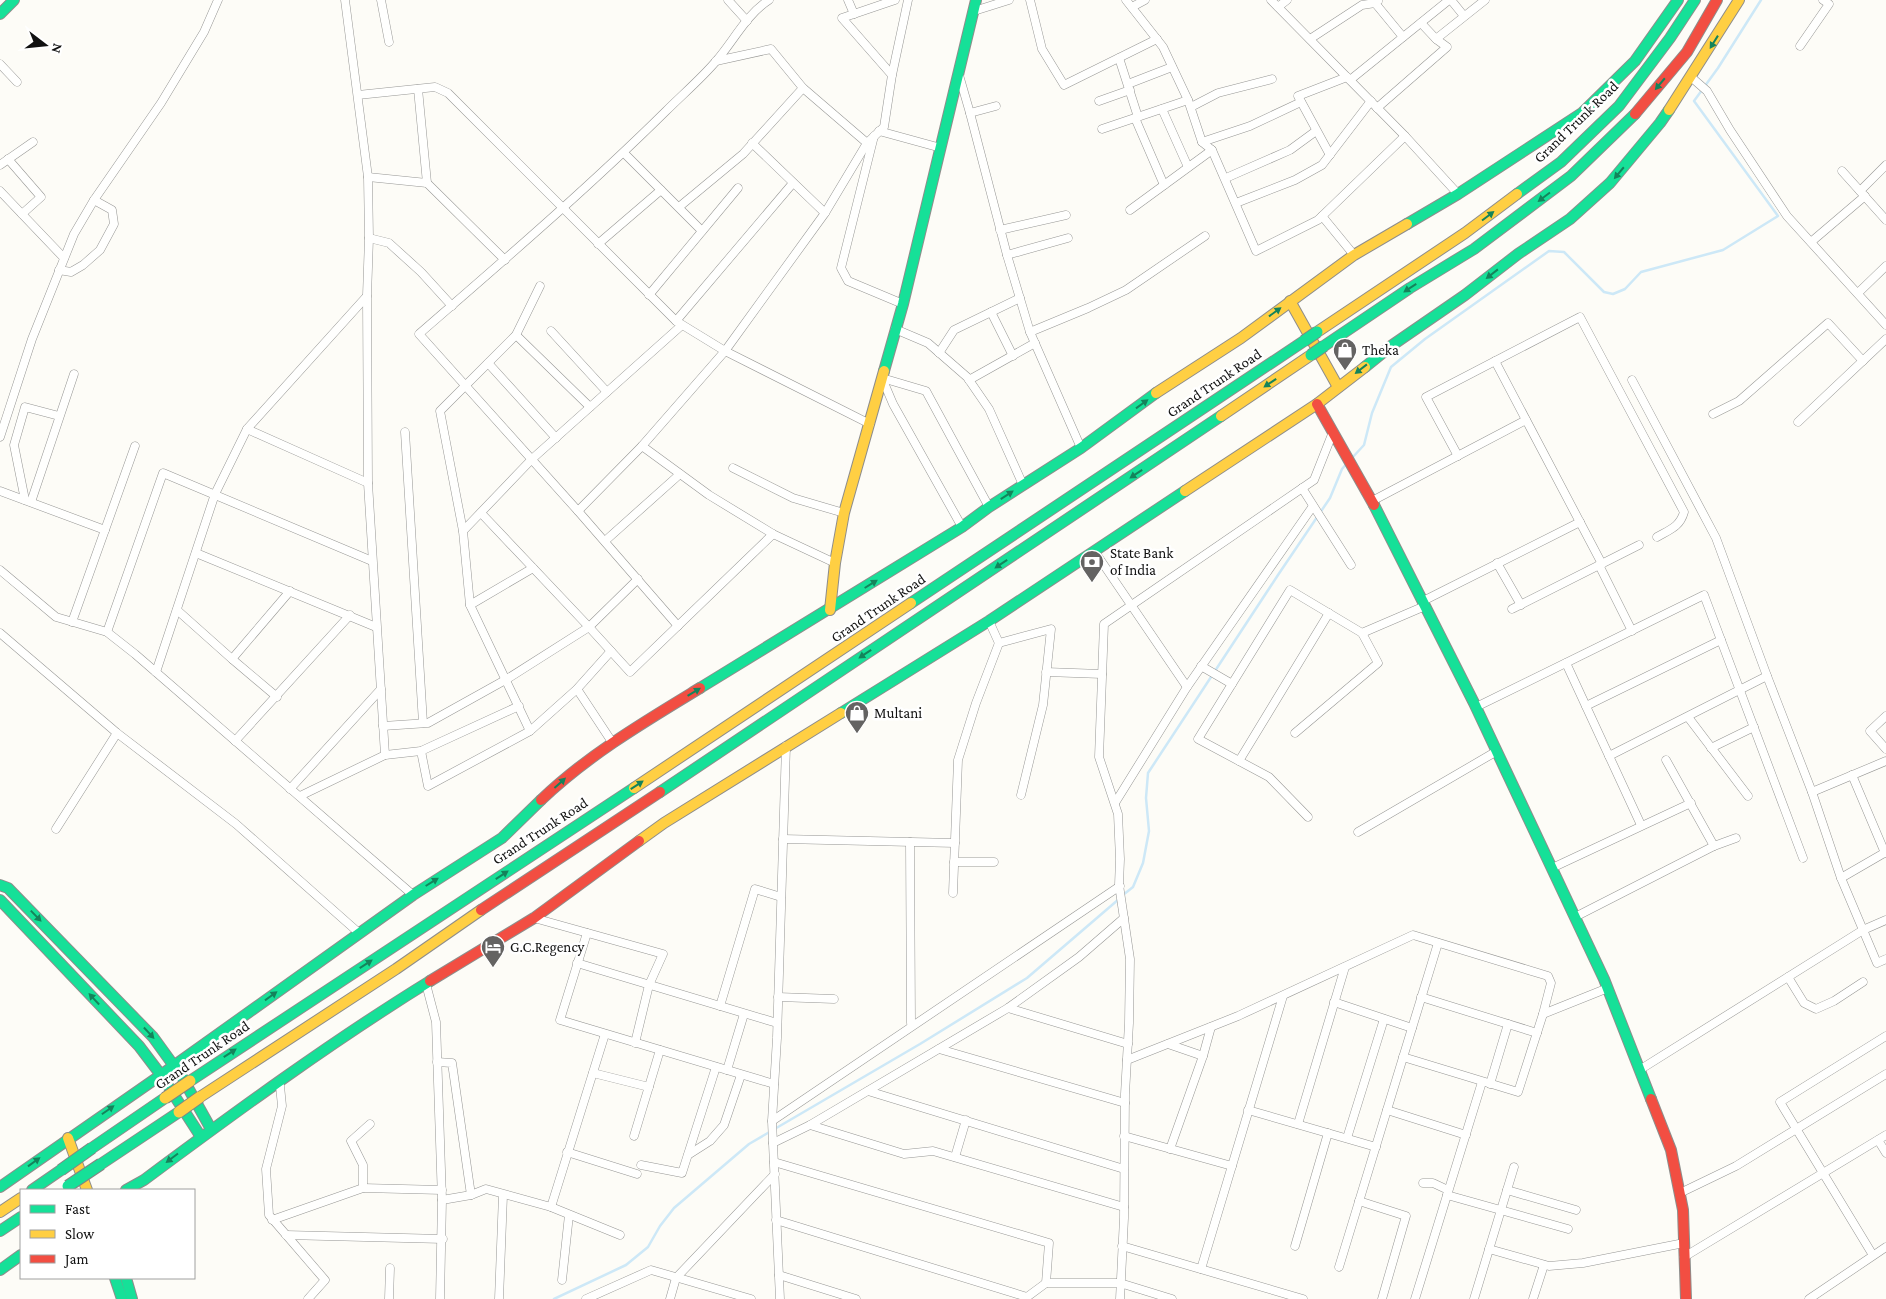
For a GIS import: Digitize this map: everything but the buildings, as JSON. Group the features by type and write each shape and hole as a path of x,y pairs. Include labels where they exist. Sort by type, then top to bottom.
{"main road":[{"path":"0,14 14,0"},
{"path":"0,1186 174,1066 412,895 502,838 561,781 612,742 830,610 962,527 989,507 1081,448 1171,382 1241,338 1354,254 1458,194 1582,113 1635,61 1678,0"},
{"name":"Grand Trunk Road","path":"33,1189 190,1081 689,752 1465,234 1561,162 1619,106 1670,38 1695,0"},
{"name":"Grand Trunk Road","path":"65,1188 1080,512 1410,288 1474,250 1571,176 1631,119 1687,52 1717,0"},
{"path":"128,1189 144,1180 212,1129 426,984 534,918 664,823 989,621 1317,404 1391,346 1465,295 1518,254 1570,219 1610,183 1695,80 1739,0"},
{"path":"830,610 835,563 844,513 902,304 975,6"},
{"path":"1290,300 1338,387"},
{"path":"1317,404 1372,501 1476,707 1608,988 1671,1150 1683,1210 1686,1299"},
{"path":"0,885 8,888 153,1036 174,1066 212,1129"},
{"path":"0,900 139,1046 201,1137"},
{"path":"68,1138 87,1189"},
{"path":"0,1212 20,1199"},
{"path":"0,1231 20,1218"},
{"path":"0,1270 20,1256"},
{"path":"115,1279 122,1299"},
{"path":"126,1279 132,1299"}],"street":[{"path":"0,437 32,339 74,234 94,200 161,103 204,32 218,0"},
{"path":"345,0 368,178 368,483 385,755"},
{"path":"381,0 389,42"},
{"path":"728,0 747,21"},
{"path":"678,626 605,541 419,334 563,209 624,153 716,61 747,21 762,4 769,0"},
{"path":"848,0 854,14"},
{"path":"892,75 842,18 895,0"},
{"path":"578,511 642,446 725,351 825,213 867,143 884,127 892,75 908,0"},
{"path":"975,6 1010,0"},
{"path":"1030,0 1042,49 1064,85 1157,39"},
{"path":"1126,0 1163,47 1190,104 1202,142 1212,150 1226,178 1256,251 1322,216 1405,136"},
{"path":"1132,7 1145,0"},
{"path":"1271,0 1405,136 1458,194"},
{"path":"1278,6 1286,0"},
{"path":"1330,155 1298,96 1349,79 1450,0 1464,16"},
{"path":"1436,39 1485,0"},
{"path":"1800,46 1828,4 1823,0"},
{"path":"1310,39 1362,5 1377,2 1403,38"},
{"path":"1377,108 1447,47 1436,39 1421,23"},
{"path":"716,61 771,49 803,88 867,143"},
{"path":"1120,58 1137,118 1164,185"},
{"path":"0,64 17,82"},
{"path":"1099,101 1172,67"},
{"path":"958,75 1030,332 1081,448"},
{"path":"1102,130 1162,109 1190,104 1218,93 1272,79"},
{"path":"1695,80 1707,91 1730,130 1787,216 1886,324"},
{"path":"358,95 435,87 448,93 648,295 679,323 725,351 870,424"},
{"path":"418,88 427,183"},
{"path":"679,207 743,154 803,88"},
{"path":"1236,203 1296,180 1322,165 1371,101"},
{"path":"1202,142 1250,126 1301,102"},
{"path":"970,113 996,106"},
{"path":"1162,109 1188,167"},
{"path":"1226,178 1290,150 1316,131"},
{"path":"877,134 941,148"},
{"path":"877,134 841,268 848,281 902,304"},
{"path":"0,165 33,142"},
{"path":"752,143 825,213"},
{"path":"1130,210 1212,150"},
{"path":"624,153 702,231"},
{"path":"8,159 41,197 22,214"},
{"path":"1811,242 1863,194 1886,165"},
{"path":"1842,171 1886,220"},
{"path":"368,178 427,183 505,260"},
{"path":"463,531 532,459 607,392 679,323 794,183"},
{"path":"648,295 738,188"},
{"path":"598,244 661,190"},
{"path":"0,192 64,258"},
{"path":"59,270 71,272 83,266 100,250 114,224 112,210 94,200"},
{"path":"1000,230 1066,215"},
{"path":"1322,216 1354,254"},
{"path":"1030,332 1126,290 1206,236"},
{"path":"369,238 389,243 421,272 452,306"},
{"path":"1007,255 1068,238"},
{"path":"1858,294 1885,270"},
{"path":"530,731 470,604 463,531 440,410 516,334 540,286"},
{"path":"156,672 215,494 247,429 367,296"},
{"path":"939,353 954,330 1020,298"},
{"path":"991,312 1013,356"},
{"path":"1458,456 1426,397 1580,317 1684,512 1682,519 1676,527 1657,536"},
{"path":"1713,414 1740,401 1828,323 1863,361"},
{"path":"895,329 928,343 969,380 989,409 1023,485"},
{"path":"551,331 607,392"},
{"path":"516,334 590,407"},
{"path":"1798,422 1886,339"},
{"path":"969,380 1035,343"},
{"path":"1495,361 1580,522 1632,630"},
{"path":"488,363 556,438"},
{"path":"28,501 74,374"},
{"path":"882,378 926,391 989,507"},
{"path":"882,378 893,404 962,527"},
{"path":"1632,380 1716,538 1812,792 1841,878 1877,963 1886,959"},
{"path":"28,501 14,445 25,407 59,416"},
{"path":"1372,501 1526,420"},
{"path":"247,429 368,483"},
{"path":"405,432 423,723"},
{"path":"1120,1299 1124,1207 1124,1103 1128,1044 1130,959 1120,889 1118,814 1099,757 1104,624 1314,480 1333,432"},
{"path":"72,622 136,446"},
{"path":"642,446 709,496 773,534 835,563"},
{"path":"733,468 792,498 844,513"},
{"path":"107,632 162,473 372,561"},
{"path":"605,541 680,474"},
{"path":"1302,488 1351,565"},
{"path":"0,491 105,530"},
{"path":"1115,803 1186,687 1204,668 1314,508"},
{"path":"481,512 630,672 773,534"},
{"path":"1362,633 1424,604 1497,563 1580,522"},
{"path":"1512,609 1639,545"},
{"path":"1095,552 1186,687"},
{"path":"196,553 376,626"},
{"path":"1497,563 1521,605"},
{"path":"470,604 533,568"},
{"path":"0,570 56,617 107,632 300,796 412,895"},
{"path":"383,726 428,723 506,679 589,627 638,579"},
{"path":"1295,733 1378,663 1362,633 1290,590 1198,739 1269,777 1308,817"},
{"path":"232,660 290,592"},
{"path":"1476,707 1704,595 1803,858"},
{"path":"177,610 232,660 277,697"},
{"path":"1239,761 1329,613"},
{"path":"235,741 350,616"},
{"path":"953,893 958,760 976,703 999,644 989,621"},
{"path":"999,644 1051,629 1043,704 1021,796"},
{"path":"0,633 117,733 236,824 359,934"},
{"path":"1586,706 1721,640"},
{"path":"421,751 428,786 530,731 576,689 611,651"},
{"path":"1566,663 1642,825"},
{"path":"1204,668 1232,684"},
{"path":"1046,672 1102,674"},
{"path":"1609,756 1767,676"},
{"path":"290,789 381,689"},
{"path":"576,689 612,742"},
{"path":"300,796 385,755 421,751 519,706"},
{"path":"1886,716 1870,731 1886,749"},
{"path":"1688,717 1748,796"},
{"path":"1711,748 1754,728"},
{"path":"56,829 117,733"},
{"path":"780,1299 772,1123 786,746"},
{"path":"1358,832 1497,751"},
{"path":"1666,760 1714,846"},
{"path":"1812,792 1886,761"},
{"path":"1841,878 1885,853 1852,775"},
{"path":"1552,868 1691,803"},
{"path":"1575,917 1714,846 1736,838"},
{"path":"783,839 955,843"},
{"path":"910,842 911,1023"},
{"path":"954,862 994,862"},
{"path":"720,1006 756,889 781,897"},
{"path":"772,1123 1120,889"},
{"path":"534,918 663,954 649,985 635,1043"},
{"path":"773,1140 810,1125 1008,1008 1078,957 1124,918"},
{"path":"1641,1069 1863,930 1886,920"},
{"path":"586,933 560,1020 774,1084"},
{"path":"1127,1060 1211,1027 1282,996 1413,935 1548,976 1551,983 1543,1014 1518,1092 1403,1057"},
{"path":"1339,1267 1438,943"},
{"path":"577,963 777,1024"},
{"path":"1298,1124 1345,967"},
{"path":"1788,977 1804,1003 1816,1009 1834,1001 1863,982"},
{"path":"426,984 436,1022 442,1190 440,1299"},
{"path":"1543,1014 1608,988"},
{"path":"1201,1269 1282,996"},
{"path":"778,997 834,999"},
{"path":"1421,997 1537,1033"},
{"path":"1334,1002 1412,1028"},
{"path":"1008,1008 1128,1044"},
{"path":"727,1070 744,1014"},
{"path":"1346,1138 1384,1019"},
{"path":"1415,1299 1466,1135 1508,1024"},
{"path":"1170,1149 1203,1056 1211,1027"},
{"path":"551,1207 605,1034"},
{"path":"1871,1252 1780,1102 1885,1038"},
{"path":"1168,1044 1203,1056"},
{"path":"938,1049 1124,1103"},
{"path":"634,1136 660,1050"},
{"path":"437,1062 452,1063 471,1195"},
{"path":"641,1165 682,1173 716,1067"},
{"path":"593,1073 649,1087"},
{"path":"1680,1193 1736,1166 1886,1074"},
{"path":"688,1155 710,1141 724,1125 741,1075"},
{"path":"280,1086 282,1106 266,1169 268,1215 324,1280 308,1299"},
{"path":"868,1091 1124,1169"},
{"path":"1248,1110 1376,1147"},
{"path":"1387,1110 1466,1135"},
{"path":"955,1157 966,1120"},
{"path":"363,1188 363,1165 351,1141 370,1124"},
{"path":"810,1125 904,1154 933,1151 1124,1207"},
{"path":"1294,1246 1328,1133"},
{"path":"1684,1257 1886,1135"},
{"path":"1124,1136 1232,1166"},
{"path":"1878,1140 1886,1152"},
{"path":"567,1152 637,1174"},
{"path":"774,1162 1049,1244 1046,1283"},
{"path":"1474,1299 1514,1167"},
{"path":"670,1299 676,1278 775,1174"},
{"path":"1423,1184 1433,1183 1448,1193 1501,1212 1568,1230"},
{"path":"272,1220 363,1188 442,1190"},
{"path":"442,1200 471,1195 486,1189 502,1195 551,1207 620,1235"},
{"path":"1507,1190 1576,1210"},
{"path":"499,1299 502,1195"},
{"path":"1359,1201 1406,1216 1382,1299"},
{"path":"562,1280 569,1215"},
{"path":"776,1220 1026,1298 1046,1283 1120,1283 1172,1299"},
{"path":"286,1235 442,1239"},
{"path":"1489,1249 1548,1266 1583,1263 1684,1243"},
{"path":"1122,1246 1303,1299"},
{"path":"1809,1299 1886,1246"},
{"path":"1533,1299 1544,1265"},
{"path":"389,1299 390,1268"},
{"path":"586,1299 651,1270 751,1299"},
{"path":"779,1275 856,1299"}],"waterway":[{"path":"1352,458 1364,445 1372,413 1391,367 1425,339 1549,251 1564,252 1604,292 1613,294 1625,289 1641,272 1723,250 1778,216 1694,101 1718,68 1761,0"},
{"path":"1123,895 1133,887 1143,863 1149,831 1146,798 1148,773 1330,498 1342,469 1348,462"},
{"path":"554,1299 626,1265 648,1247 660,1226 674,1208 749,1144 920,1044 1027,978 1119,899"}],"traffic: fast":[{"path":"0,14 14,0"},
{"path":"884,371 903,304 976,0"},
{"path":"1407,224 1458,194 1582,113 1635,61 1678,0"},
{"path":"1517,194 1561,162 1619,106 1670,38 1695,0"},
{"path":"1365,367 1518,254 1570,219 1610,183 1669,110"},
{"path":"1324,346 1410,288 1474,249 1571,176 1635,114"},
{"path":"1304,341 1317,332"},
{"path":"911,603 1304,341"},
{"path":"1311,355 1324,346"},
{"path":"700,688 962,527 989,507 1081,448 1156,393"},
{"path":"660,792 1221,416"},
{"path":"841,713 989,621 1185,491"},
{"path":"1374,505 1474,703 1604,979 1651,1099"},
{"path":"190,1081 634,788"},
{"path":"161,1075 413,895 502,838 541,800"},
{"path":"0,885 8,888 153,1037 182,1077 211,1129"},
{"path":"0,900 139,1046 161,1075 201,1137"},
{"path":"128,1189 144,1180 321,1053 430,981"},
{"path":"0,1187 161,1075"},
{"path":"92,1148 165,1098"},
{"path":"101,1164 179,1112"},
{"path":"61,1170 92,1148"},
{"path":"68,1186 101,1164"},
{"path":"33,1189 61,1170"},
{"path":"0,1231 20,1218"},
{"path":"0,1270 20,1256"},
{"path":"115,1279 122,1299"},
{"path":"126,1279 132,1299"}],"traffic: slow":[{"path":"1669,110 1739,0"},
{"path":"1317,332 1465,233 1517,194"},
{"path":"1156,393 1241,338 1354,255 1407,224"},
{"path":"1290,301 1338,387"},
{"path":"1221,416 1311,355"},
{"path":"1185,491 1317,404 1365,367"},
{"path":"830,610 835,563 844,513 884,371"},
{"path":"634,788 911,603"},
{"path":"639,841 664,823 841,713"},
{"path":"200,1097 396,969 481,910"},
{"path":"165,1098 190,1081"},
{"path":"179,1112 200,1097"},
{"path":"68,1138 87,1189"},
{"path":"0,1212 20,1199"}],"traffic: jam":[{"path":"1635,114 1687,52 1717,0"},
{"path":"1317,404 1374,505"},
{"path":"541,800 597,754 700,688"},
{"path":"481,910 660,792"},
{"path":"430,981 534,918 639,841"},
{"path":"1651,1099 1671,1150 1683,1210 1686,1299"}],"place":[{"name":"Theka","path":"1345,371"},
{"name":"State Bank of India","path":"1092,583"},
{"name":"Multani","path":"857,734"},
{"name":"G.C.Regency","path":"493,968"}]}
